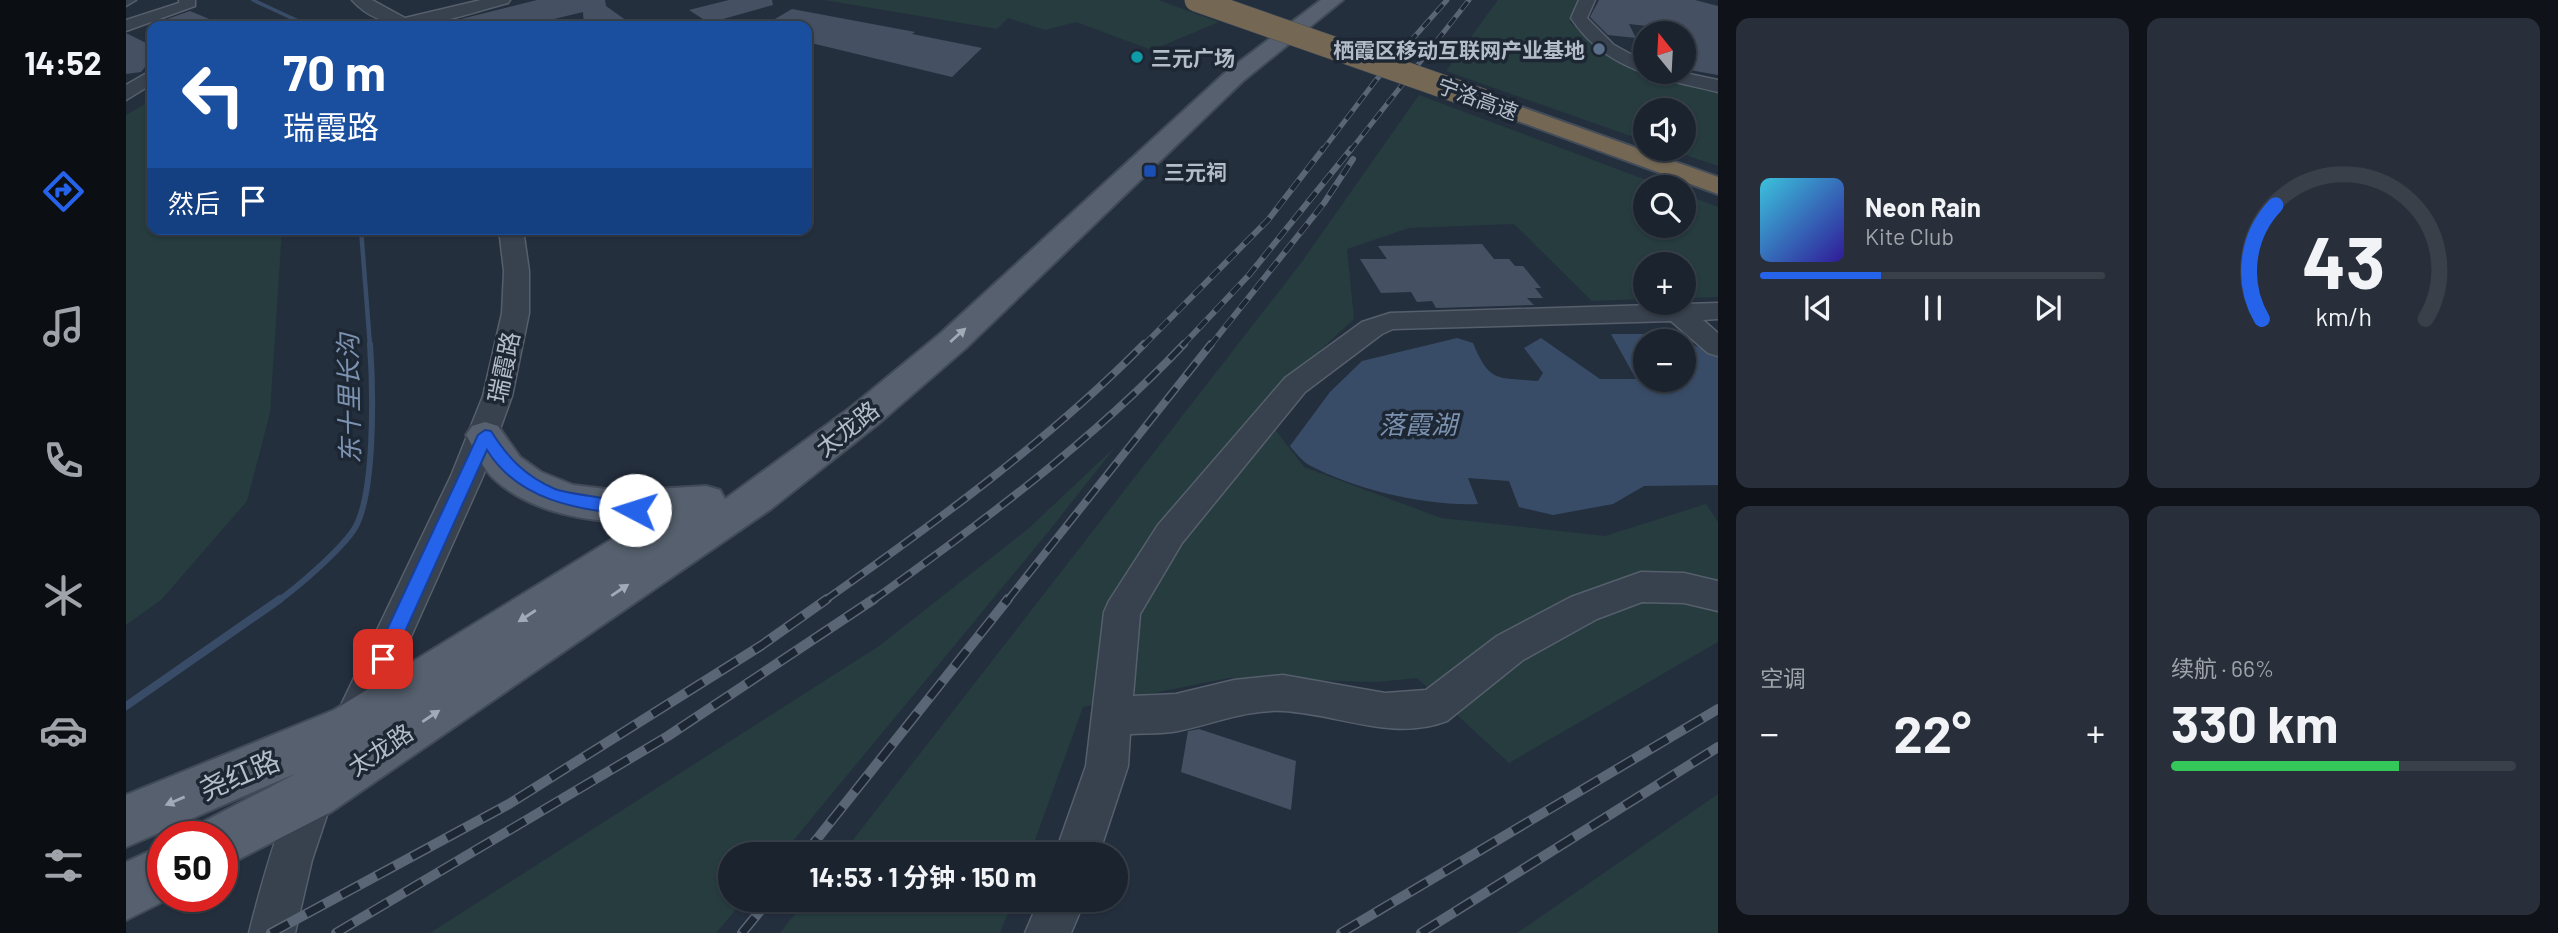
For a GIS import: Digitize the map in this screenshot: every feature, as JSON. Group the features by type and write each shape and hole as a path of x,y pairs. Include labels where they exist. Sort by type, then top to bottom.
{"highway":[{"name":"宁洛高速","path":"1196,0 1718,175"},
{"name":"宁洛高速","path":"1219,0 1488,97 1718,186"}],"main road":[{"name":"太龙路","path":"313,794 351,726 790,446 906,350 1217,70 1311,0"},
{"name":"太龙路","path":"313,794 757,498 864,416 954,340 1236,76 1334,0"},
{"path":"485,435 505,466 547,492 575,502 635,510 706,501"},
{"name":"尧红路","path":"126,821 351,726"},
{"name":"尧红路","path":"238,834 313,794"},
{"path":"126,891 147,880"}],"street":[{"path":"126,26 187,6 187,0"},
{"path":"360,0 400,21"},
{"path":"418,21 502,0"},
{"path":"1587,0 1579,18 1586,30 1611,51 1633,62"},
{"path":"126,26 147,30"},
{"path":"126,94 147,79"},
{"path":"1696,81 1718,86"},
{"name":"瑞霞路","path":"351,726 485,435 508,354 517,290 512,235"},
{"path":"1696,312 1718,311"},
{"path":"1081,842 1107,766 1122,612 1170,534 1295,385 1372,328 1390,321 1633,314"},
{"path":"1679,315 1718,347"},
{"path":"1111,716 1176,713 1234,698 1283,693 1385,711 1433,708 1510,648 1584,608 1641,587 1684,588 1718,596"},
{"name":"太龙路","path":"272,933 290,860 313,794"},
{"path":"1048,933 1057,912"}],"green space":[{"path":"824,0 1158,0 1219,22 1152,50 1076,22 1045,30 1008,18 997,29"},
{"path":"1498,0 1582,0 1570,22 1603,50 1633,66 1633,84 1696,83 1718,88 1718,166 1696,159 1696,98 1633,98 1633,137 1446,71"},
{"path":"1419,95 1633,175 1633,238 1696,238 1696,199 1718,207 1718,297 1696,298 1696,252 1633,252 1633,299 1592,301 1514,224 1409,228 1347,249 1354,319 1258,407 1304,467 1441,518 1605,536 1706,504 1718,522 1718,642 1509,763 1417,678 1377,682 1229,678 1083,707 1034,842 851,842 1301,263"},
{"path":"147,103 147,235 282,235 270,413 247,501 162,599 126,625 126,115"},
{"path":"1116,446 792,842 718,842 718,912 734,912 716,933 430,933 879,646 1029,528"},
{"path":"1718,794 1718,933 1517,933"},
{"path":"797,912 1008,912 1000,933 780,933"}],"water":[{"name":"落霞湖","path":"1611,334 1633,334 1633,374"},
{"name":"落霞湖","path":"1457,338 1473,343 1485,366 1496,376 1538,381 1543,373 1524,348 1541,338 1600,379 1633,379 1633,392 1696,392 1696,346 1718,354 1718,485 1644,486 1613,504 1553,515 1519,507 1509,481 1468,478 1478,504 1436,502 1391,495 1328,474 1306,463 1290,446 1330,392 1362,361"}],"building":[{"path":"537,0 605,0 606,6 627,21 584,21 583,12 546,21 453,21"},
{"path":"729,0 772,0 773,5 716,21 706,21 689,10"},
{"path":"1599,0 1695,0 1718,6 1718,75 1696,71 1696,21 1633,21 1633,24 1629,24 1633,38 1608,35 1590,17"},
{"path":"792,9 915,32 912,34 982,48 952,77 812,43 812,21 772,21"},
{"path":"190,11 214,21 161,21"},
{"path":"126,33 147,44 147,64 141,72 126,74"},
{"path":"1482,244 1494,259 1509,259 1515,266 1523,266 1541,288 1535,288 1543,298 1527,298 1534,305 1436,308 1432,301 1417,302 1411,292 1381,293 1360,259 1387,259 1378,246"},
{"path":"1199,729 1296,761 1291,810 1181,772 1188,731"}],"waterway":[{"name":"东十里长沟","path":"253,0 298,21"},
{"name":"东十里长沟","path":"361,235 370,346"},
{"name":"东十里长沟","path":"278,601 338,549 353,531 360,515 366,494 371,441 370,344"},
{"name":"东十里长沟","path":"126,706 280,599"}],"railway":[{"path":"1322,151 1376,80 1447,0"},
{"path":"1350,151 1469,0"},
{"path":"1143,346 1268,220 1323,149"},
{"path":"1182,346 1249,275 1351,149"},
{"path":"1210,346 1324,203 1353,159"},
{"path":"824,601 949,511 1030,447 1144,344"},
{"path":"1007,601 1211,344"},
{"path":"872,601 954,542 1073,448 1182,346"},
{"path":"271,933 509,804 762,645 827,599"},
{"path":"336,933 668,736 874,599"},
{"path":"815,842 1008,599"},
{"path":"1341,933 1718,709"},
{"path":"1421,933 1718,747"},
{"path":"742,933 759,912"}],"place":[{"name":"栖霞区移动互联网产业基地","path":"1599,49"},
{"name":"三元广场","path":"1137,57"},
{"name":"三元祠","path":"1150,171"}],"route":[{"path":"383,659 485,435 505,466 547,492 575,502 635,510"}]}
